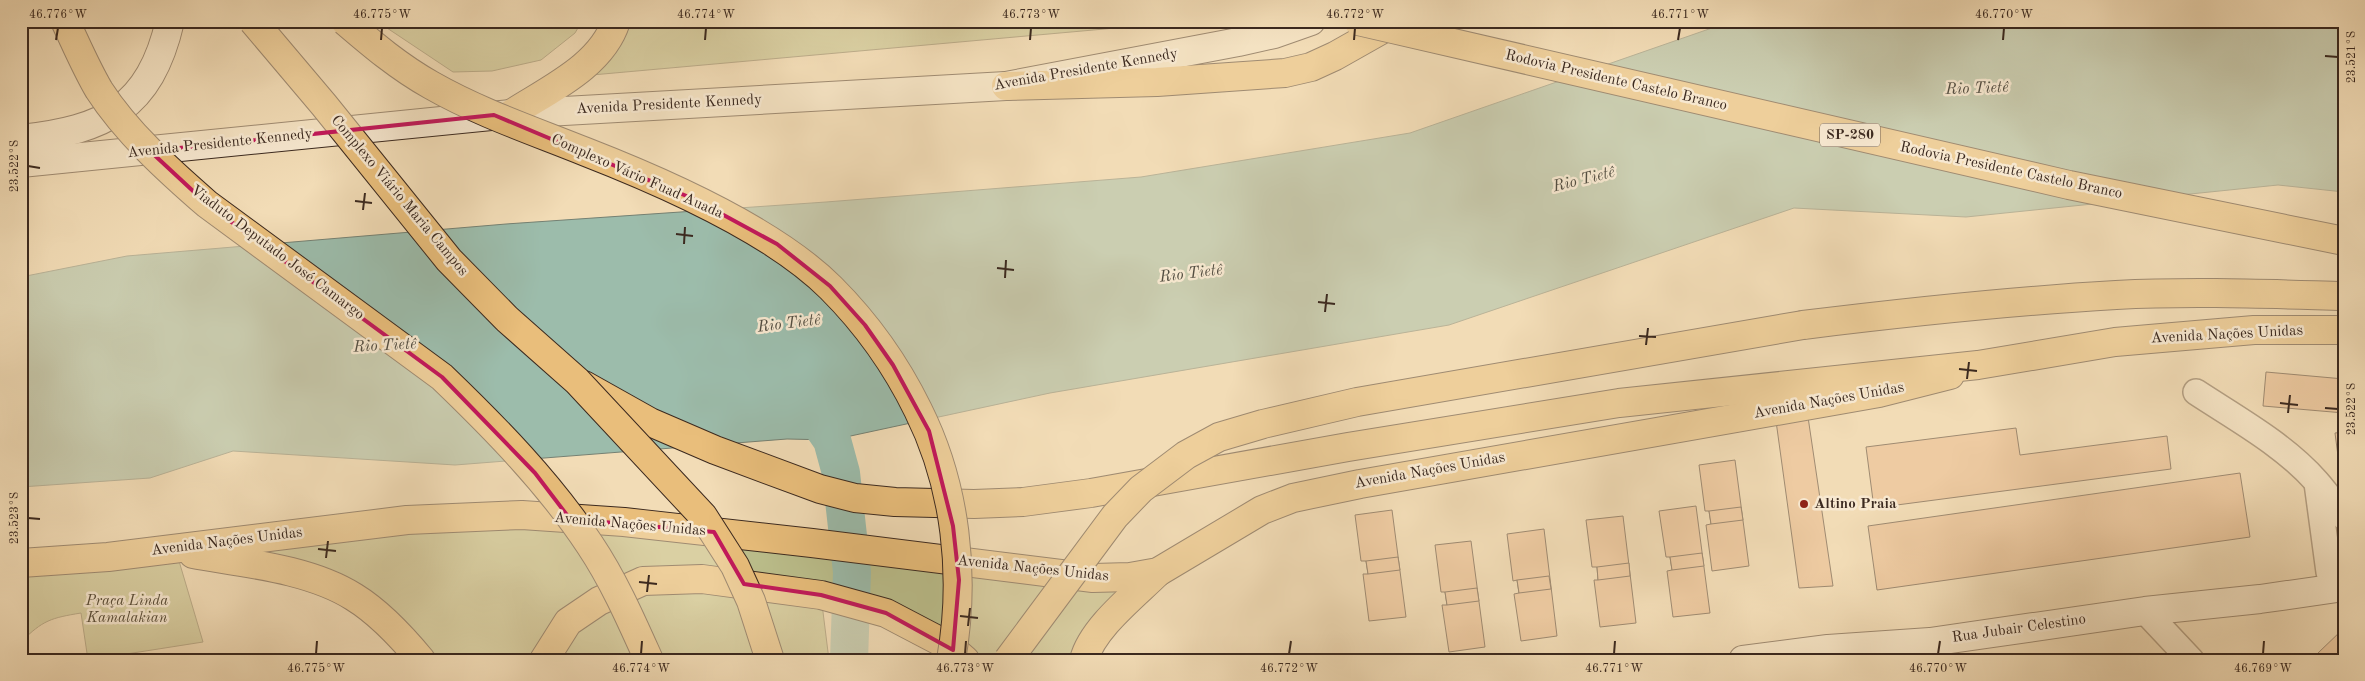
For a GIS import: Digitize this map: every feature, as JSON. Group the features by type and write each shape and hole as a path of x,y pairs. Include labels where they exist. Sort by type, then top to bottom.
{"main road":[{"name":"Viaduto Deputado José Camargo","path":"65,21 100,91 143,144 174,174 207,204 442,377 473,406 528,466 590,544 614,584 649,660"},
{"path":"21,139 60,134 112,116 141,88 154,69 170,21"},
{"name":"Complexo Viário Maria Campos","path":"253,21 324,105 449,260 507,319 577,381"},
{"name":"Complexo Vário Fuad Auada","path":"346,21 392,61 431,85 477,109 594,155 696,200 777,244 830,286 865,326 893,365 929,431 945,483 954,526 958,571 957,628 951,660"},
{"path":"511,114 592,59 611,36 616,21"},
{"name":"Avenida Presidente Kennedy","path":"21,163 511,114 1006,86 1238,42 1274,34 1311,21"},
{"name":"Rodovia Presidente Castelo Branco","path":"1358,21 2060,183 2344,241"},
{"path":"1006,86 1166,82 1285,73 1311,67 1327,60 1398,21"},
{"path":"1008,660 1115,516 1141,489 1186,455 1219,437 1263,424 1357,402 1804,325 1951,307 2118,295 2233,292 2344,296"},
{"name":"Avenida Nações Unidas","path":"21,563 108,557 407,520 522,515 624,522 1093,578 1130,577 1158,572 1240,521 1262,510 1293,498 1369,482 1879,393 1938,379 1978,365 2115,342 2254,330 2344,330"},
{"path":"577,381 650,422 716,450 820,489 854,498 895,502 974,504 1023,502 1091,493 1348,447 1620,403 1978,365"},
{"path":"577,381 703,516 735,566 751,601 770,660"},
{"path":"165,549 312,578 354,596 381,618 421,660"},
{"path":"1084,660 1087,648 1104,626 1158,572"},
{"name":"Rua Jubair Celestino","path":"1745,660 1825,655 1930,642 2145,610 2181,594 2339,576"},
{"path":"544,660 568,622 599,602 643,581 702,579 821,595 886,613 949,646 966,660"}],"street":[{"path":"2196,392 2280,449 2317,481 2344,517"},
{"path":"2317,481 2339,576"},
{"path":"2145,610 2191,660"}],"highlighted area":[{"path":"494,115 696,200 777,244 830,286 865,325 893,365 929,431 953,526 959,580 953,650 886,613 821,595 744,584 714,532 570,519 535,473 442,377 207,204 150,151"}],"green space":[{"path":"381,21 582,21 575,33 541,60 492,71 453,72 387,28"},
{"path":"619,21 1150,21 1149,25 592,75"},
{"path":"522,515 1130,577 1084,660 965,660 821,596 829,660 421,660 354,596 165,549"},
{"name":"Praça Linda Kamalakian","path":"179,561 203,642 88,660 81,613 48,621 35,629 21,642 21,574"}],"water":[{"name":"Rio Tietê","path":"1732,21 2344,21 2344,192 2278,185 1966,217 1794,208 1449,325 1050,393 832,440 787,439 455,465 233,451 150,478 21,487 21,277 127,256 506,224 826,202 1141,177 1410,133"}],"building":[{"path":"2266,372 2344,379 2344,413 2263,406"},
{"name":"Altino Praia","path":"1808,417 1833,586 1799,588 1776,421"},
{"path":"2016,428 2020,455 2167,436 2171,469 1874,508 1866,447"},
{"path":"2344,432 2344,456 2338,456 2335,433"},
{"path":"1735,460 1749,566 1712,571 1706,525 1711,524 1709,511 1705,511 1699,465"},
{"path":"2240,473 2250,537 1877,590 1868,526"},
{"path":"1696,506 1710,613 1673,617 1667,571 1672,570 1670,557 1666,557 1659,511"},
{"path":"1741,507 1743,520 1711,524 1709,511"},
{"path":"1392,510 1406,617 1369,621 1363,574 1368,574 1366,561 1361,561 1355,515"},
{"path":"1623,516 1636,623 1600,627 1594,580 1598,580 1597,567 1592,567 1586,520"},
{"path":"1544,529 1557,636 1521,641 1514,594 1519,593 1517,580 1513,581 1507,534"},
{"path":"1471,541 1485,647 1449,652 1442,605 1447,605 1445,592 1441,592 1435,545"},
{"path":"1702,553 1704,566 1672,570 1670,557"},
{"path":"1398,557 1400,570 1368,574 1366,561"},
{"path":"1629,563 1630,576 1598,580 1597,567"},
{"path":"1549,576 1551,589 1519,593 1517,580"},
{"path":"1477,588 1479,601 1447,605 1445,592"},
{"path":"2344,628 2344,660 2322,660 2317,654"}],"waterway":[{"path":"803,398 832,440 841,473 852,572 849,660"}],"place":[{"name":"Altino Praia","path":"1804,504"}]}
